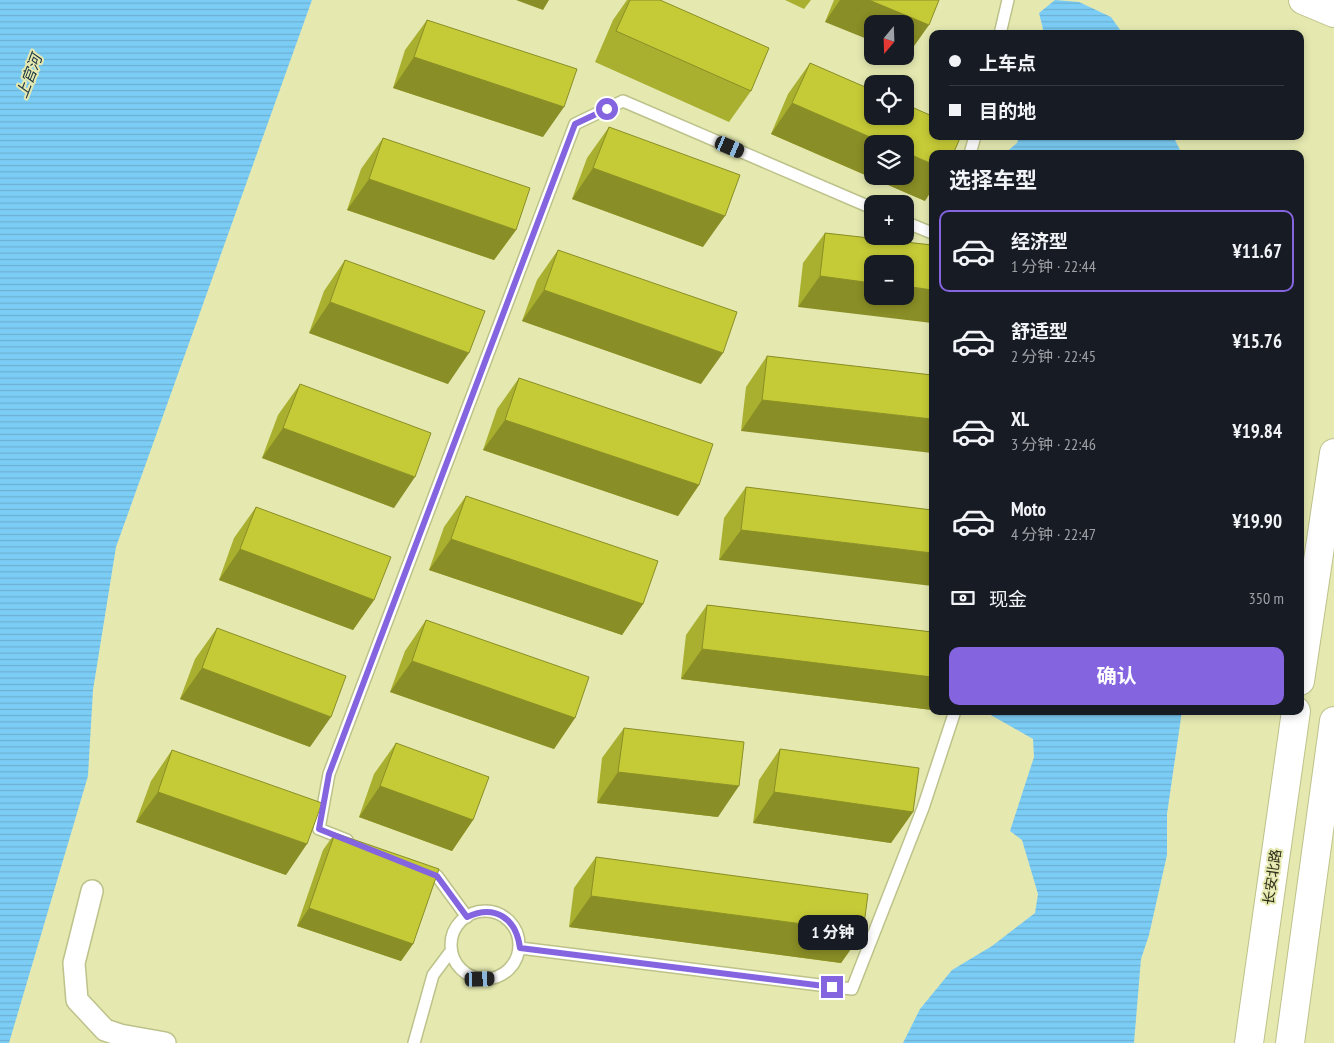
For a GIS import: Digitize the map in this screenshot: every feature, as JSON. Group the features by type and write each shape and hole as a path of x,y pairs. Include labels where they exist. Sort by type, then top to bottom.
{"main road":[{"path":"1303,0 1334,13"},
{"path":"1304,654 1334,453"},
{"name":"长安北路","path":"1249,1043 1295,715"},
{"path":"1290,1043 1334,721"}],"street":[{"path":"92,892 74,963 77,1000 105,1030 120,1035 165,1043"}],"lane":[{"path":"1001,30 1008,0"},
{"path":"355,844 319,829 329,774 575,124 623,102 864,205"},
{"path":"914,226 929,232"},
{"path":"520,948 852,989 923,808 954,715"},
{"path":"410,866 437,876 467,917"},
{"path":"479,912 491,912 503,916 513,924 518,935 520,948 516,962 507,973 494,979 480,979 466,974 456,964 452,951 452,938 457,926 467,917 479,912"},
{"path":"414,1043 433,974 452,951"}],"water":[{"name":"上官河","path":"0,0 312,0 116,547 93,690 88,776 9,1043 0,1043"},
{"path":"1055,0 1079,2 1111,17 1120,30 1043,30 1039,13"},
{"path":"1018,140 1175,140 1180,150 1009,150"},
{"path":"991,715 1181,715 1167,814 1167,855 1149,935 1141,959 1134,1043 903,1043 920,1009 952,970 992,946 1035,913 1038,894 1022,840 1010,831 1034,757 1033,739"}],"building":[{"path":"630,0 660,0 769,48 751,91 616,31"},
{"path":"869,0 939,0 929,25 914,19 914,15 905,15"},
{"path":"427,20 577,69 564,107 414,57"},
{"path":"810,63 864,87 864,125 914,125 914,108 929,115 929,140 959,140 955,150 929,150 929,163 914,156 914,135 865,135 792,103"},
{"path":"609,127 740,175 725,216 593,168"},
{"path":"383,138 530,188 516,230 369,179"},
{"path":"825,233 864,237 864,245 914,245 914,243 929,245 929,290 914,287 914,255 864,255 864,282 820,276"},
{"path":"558,250 737,312 723,353 544,290"},
{"path":"345,260 485,311 469,353 330,302"},
{"path":"767,356 929,375 929,419 762,400"},
{"path":"519,378 713,444 699,485 505,420"},
{"path":"300,384 431,433 415,477 283,428"},
{"path":"746,487 929,510 929,553 741,530"},
{"path":"466,496 658,561 643,604 451,539"},
{"path":"256,507 391,557 374,600 240,549"},
{"path":"707,605 929,632 929,677 702,649"},
{"path":"426,620 589,677 575,718 412,661"},
{"path":"217,628 346,676 331,717 202,668"},
{"path":"624,728 744,742 739,786 618,772"},
{"path":"396,743 489,777 473,820 380,786"},
{"path":"780,749 919,768 913,812 774,792"},
{"path":"172,750 322,803 307,844 158,792"},
{"path":"335,833 439,869 413,944 309,908"},
{"path":"596,857 868,894 863,932 591,896"}],"route":[{"path":"607,109 575,124 329,774 319,829 437,876 467,917 479,912 491,912 503,916 513,924 518,935 520,948 832,987"}]}
